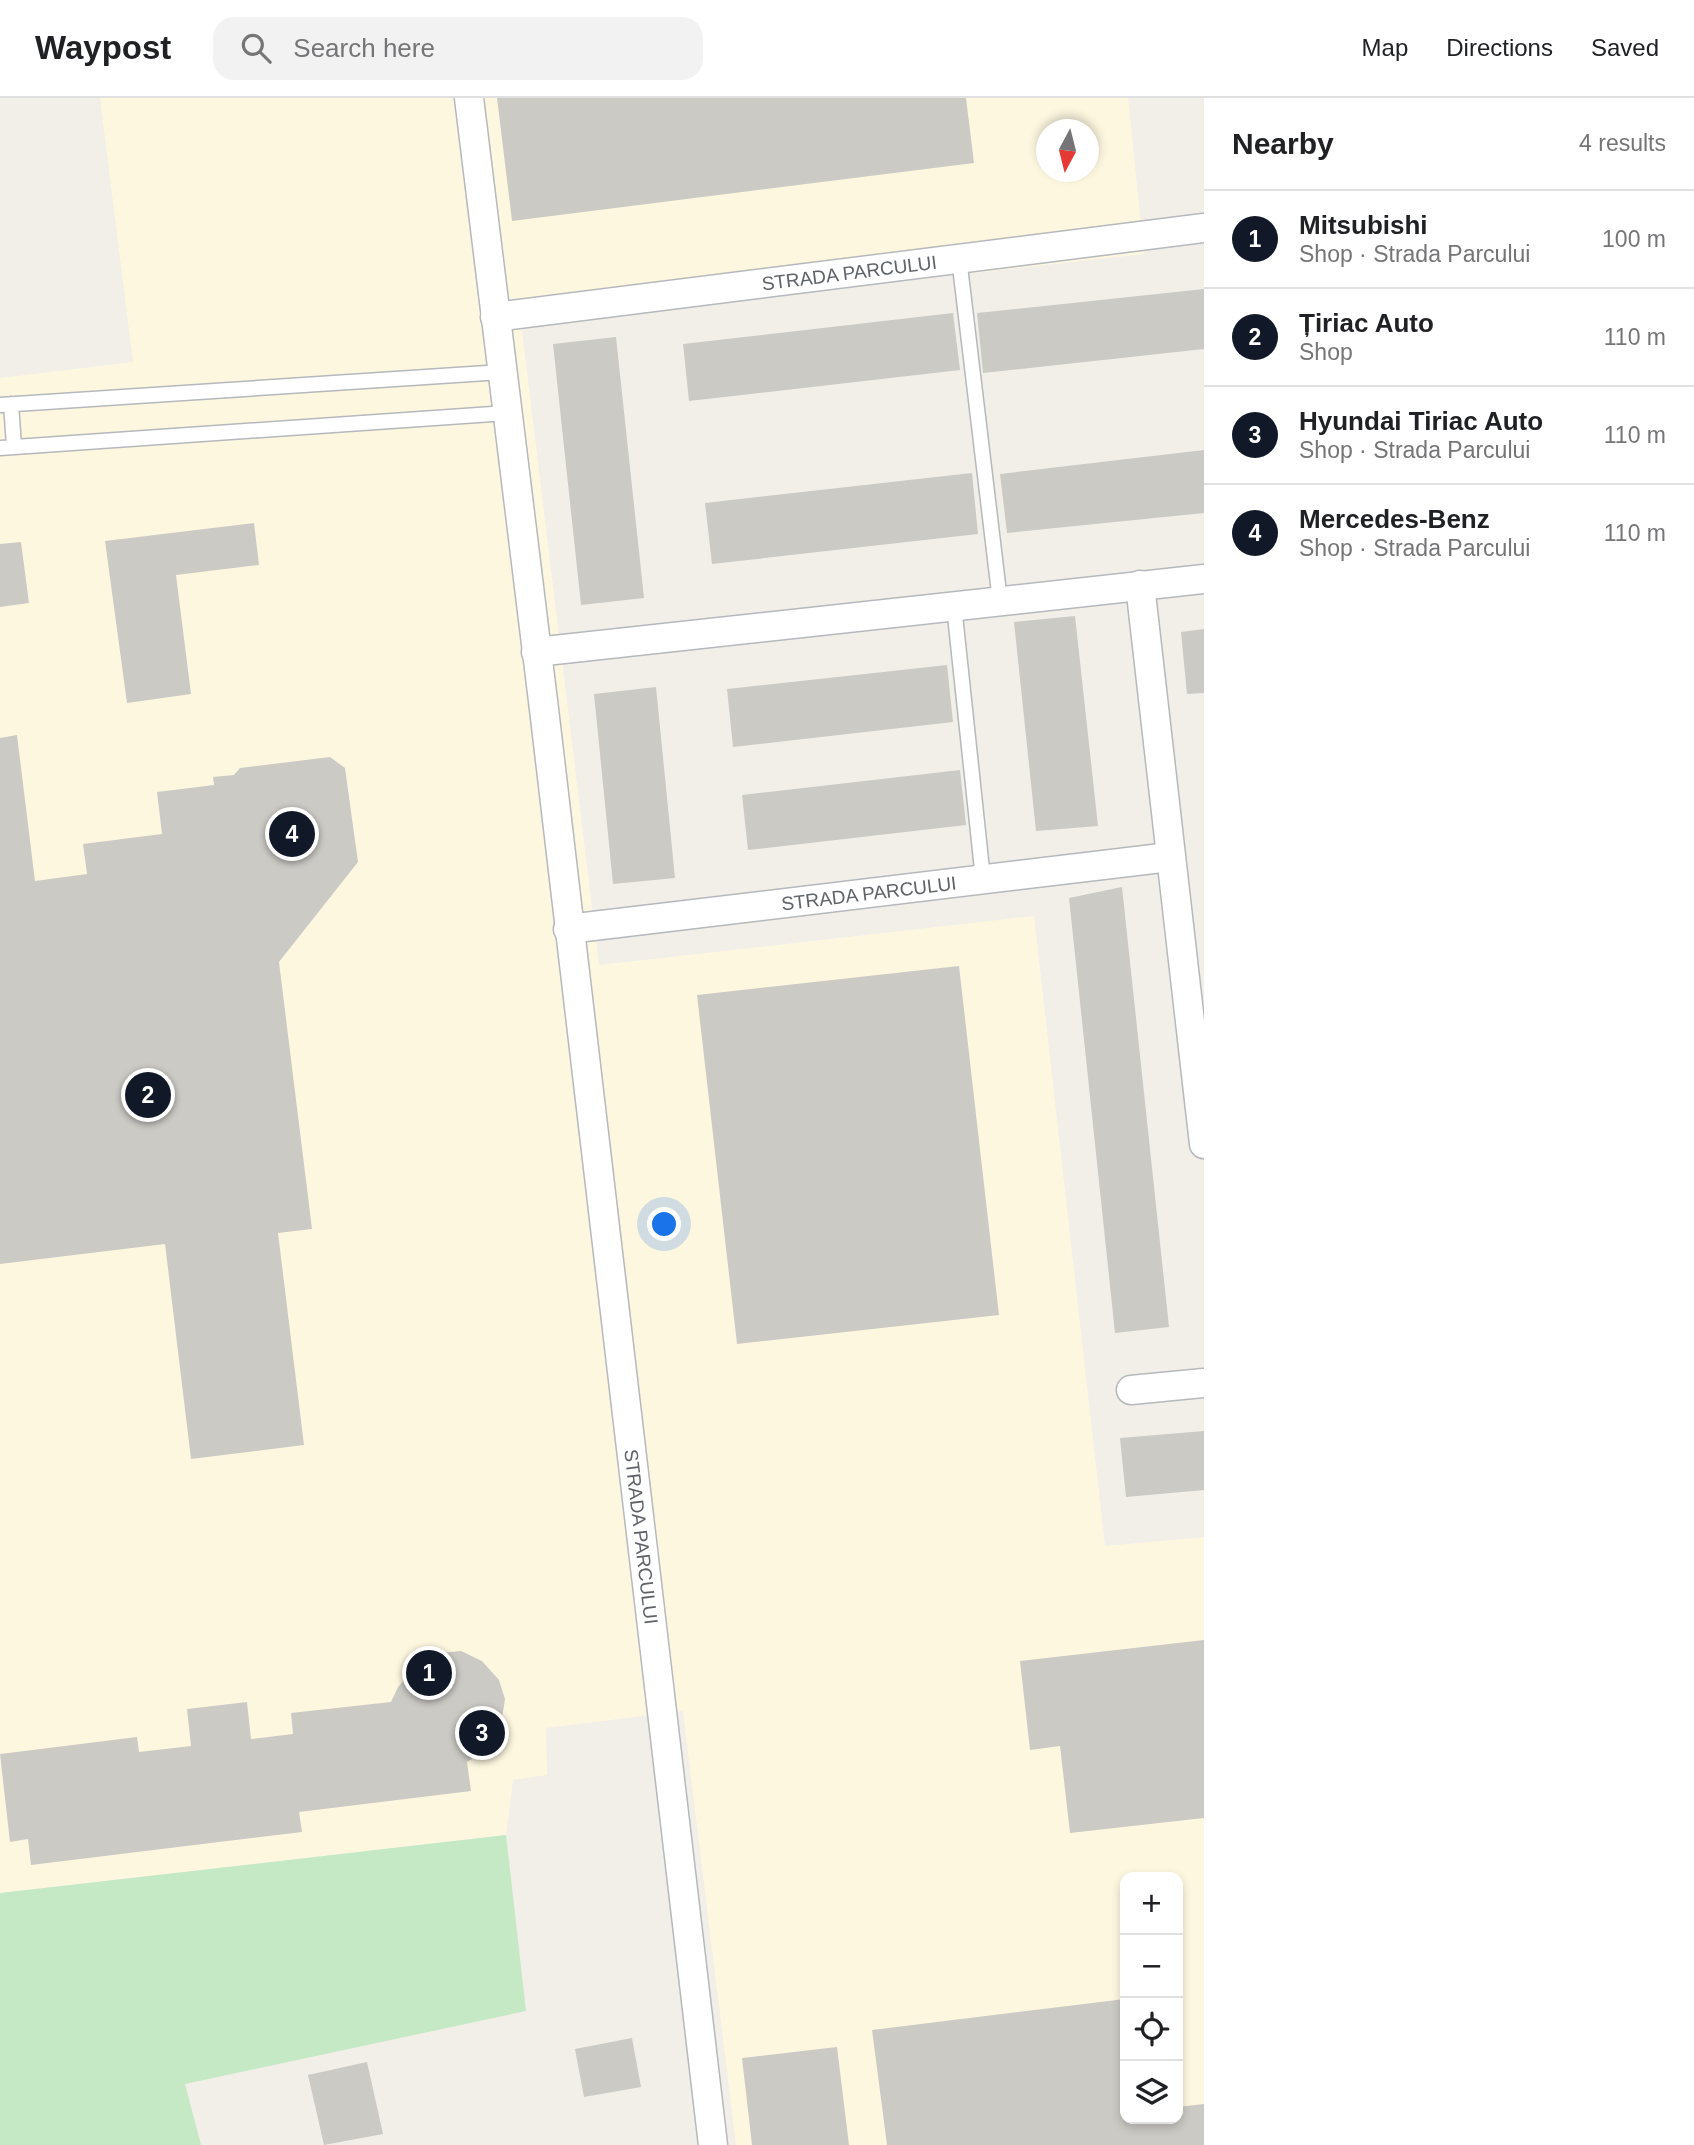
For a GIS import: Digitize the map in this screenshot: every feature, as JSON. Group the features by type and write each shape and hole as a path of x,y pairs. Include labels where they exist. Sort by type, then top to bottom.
{"street":[{"name":"STRADA PARCULUI","path":"469,98 713,2145"},
{"name":"STRADA PARCULUI","path":"495,317 1204,228"},
{"path":"536,652 1204,579"},
{"path":"1140,585 1204,1144"},
{"name":"STRADA PARCULUI","path":"568,929 1170,857"},
{"path":"1131,1391 1204,1383"}],"lane":[{"path":"960,258 1000,601"},
{"path":"502,372 5,404 7,447 507,412"},
{"path":"954,606 984,879"}],"shaded area":[{"path":"100,98 1128,98 1144,254 521,323 599,965 1034,916 1105,1546 1204,1537 1204,2145 736,2145 683,1711 546,1728 547,1775 513,1780 506,1835 0,1893 0,378 133,362"}],"green space":[{"path":"506,1835 526,2011 185,2084 201,2145 0,2145 0,1893"}],"building":[{"path":"497,98 966,98 974,163 512,221"},
{"path":"1204,289 1204,349 983,373 977,313"},
{"path":"953,313 960,370 689,401 683,344"},
{"path":"616,337 644,598 581,605 553,344"},
{"path":"1204,450 1204,513 1007,533 1000,474"},
{"path":"972,473 978,534 712,564 705,503"},
{"path":"254,523 259,565 176,575 191,694 127,703 105,541"},
{"path":"21,542 29,603 0,607 0,544"},
{"path":"1075,616 1098,826 1036,831 1014,622"},
{"path":"1204,629 1204,693 1187,694 1181,632"},
{"path":"947,665 953,722 733,747 727,689"},
{"path":"656,687 675,878 613,884 594,694"},
{"path":"17,735 35,881 87,874 83,844 162,834 157,792 214,785 213,777 234,775 240,768 330,757 345,768 358,862 279,962 312,1229 278,1233 304,1445 191,1459 165,1244 0,1264 0,738"},
{"path":"960,770 966,825 748,850 742,795"},
{"path":"1122,887 1169,1327 1115,1333 1069,898"},
{"path":"959,966 999,1315 737,1344 697,995"},
{"path":"1204,1431 1204,1490 1126,1497 1120,1438"},
{"path":"1204,1640 1204,1818 1070,1833 1060,1746 1030,1750 1020,1661"},
{"path":"461,1651 482,1661 499,1680 505,1699 500,1731 487,1749 467,1762 471,1791 299,1812 302,1832 31,1865 28,1839 10,1842 0,1754 137,1737 139,1752 191,1746 187,1709 247,1702 251,1739 293,1734 291,1713 391,1702 398,1687 421,1661 439,1653"},
{"path":"1120,2000 1120,2124 1183,2124 1183,2106 1204,2104 1204,2145 887,2145 872,2030"},
{"path":"632,2038 641,2087 584,2097 575,2049"},
{"path":"837,2047 849,2145 752,2145 742,2058"},
{"path":"367,2062 383,2134 324,2145 308,2075"}],"place":[{"name":"Mercedes-Benz","path":"292,834"},
{"name":"Țiriac Auto","path":"148,1095"},
{"name":"Mitsubishi","path":"429,1673"},
{"name":"Hyundai Tiriac Auto","path":"482,1733"}]}
